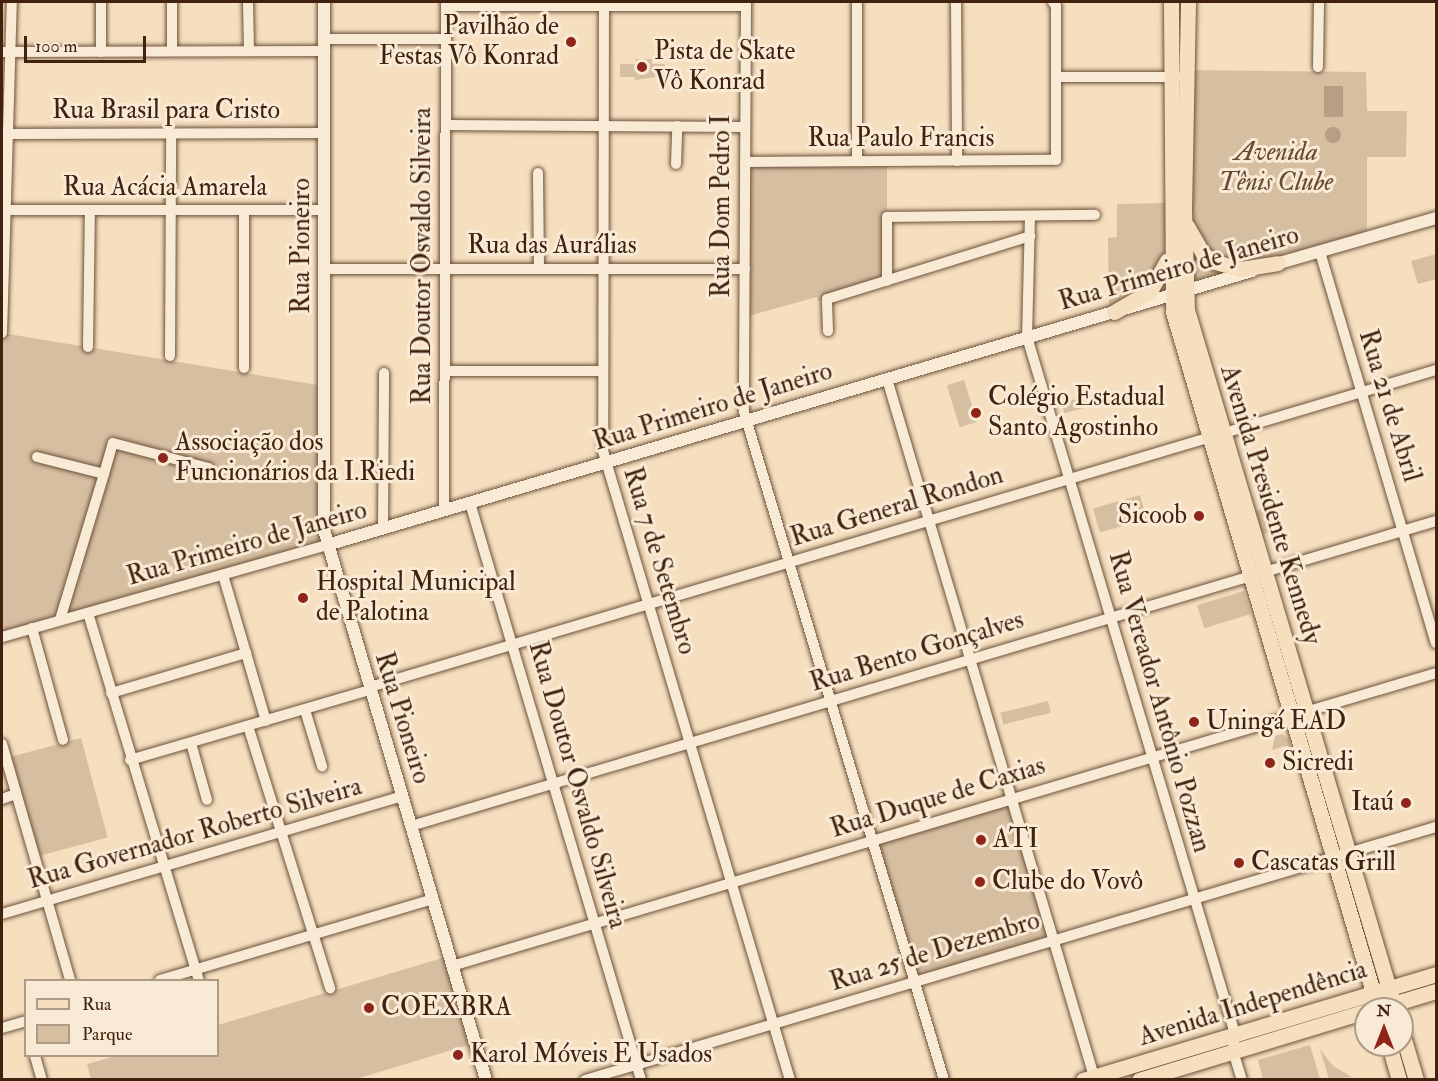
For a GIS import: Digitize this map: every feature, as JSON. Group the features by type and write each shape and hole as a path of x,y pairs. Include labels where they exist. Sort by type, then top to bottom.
{"main road":[{"name":"Avenida Presidente Kennedy","path":"1171,2 1171,218 1177,293 1216,435 1362,926 1391,997"},
{"name":"Avenida Presidente Kennedy","path":"1177,293 1184,209 1188,2"},
{"path":"1184,209 1193,241 1215,262 1241,269 1278,263"},
{"path":"1114,312 1150,291 1160,278 1167,261 1171,218"},
{"name":"Avenida Presidente Kennedy","path":"1362,926 1373,997"},
{"name":"Avenida Independência","path":"1397,997 1437,974"},
{"name":"Avenida Independência","path":"1407,997 1437,991"},
{"name":"Avenida Independência","path":"1091,1078 1235,1034 1354,1010"},
{"name":"Avenida Independência","path":"1139,1080 1233,1051 1309,1020"},
{"path":"1393,1057 1399,1077 1414,1074 1409,1057"}],"street":[{"path":"2,333 9,134 6,52 12,2"},
{"path":"100,2 101,52"},
{"path":"172,2 172,51"},
{"path":"248,2 249,51"},
{"name":"Rua Pioneiro","path":"324,2 327,545 486,1080"},
{"path":"856,161 857,2"},
{"path":"956,2 957,161"},
{"path":"1053,2 1056,6 1057,77 1187,77"},
{"path":"1318,67 1319,2"},
{"path":"446,4 746,4"},
{"name":"Rua Doutor Osvaldo Silveira","path":"444,510 446,4"},
{"name":"Rua 7 de Setembro","path":"604,4 603,371 606,462 790,1080"},
{"name":"Rua Dom Pedro I","path":"746,4 745,416 944,1080"},
{"path":"6,52 249,51 446,39"},
{"name":"Rua Paulo Francis","path":"745,162 1056,160 1057,77"},
{"path":"446,125 745,126"},
{"path":"676,164 677,126"},
{"path":"170,356 171,133"},
{"name":"Rua Brasil para Cristo","path":"9,134 324,133"},
{"path":"538,173 539,269"},
{"name":"Rua Acácia Amarela","path":"7,210 324,210"},
{"path":"88,347 90,210"},
{"path":"244,210 244,368"},
{"path":"887,280 887,217 1095,215"},
{"name":"Rua Vereador Antônio Pozzan","path":"1030,216 1027,338 1235,1034 1233,1051 1242,1080"},
{"name":"Rua Primeiro de Janeiro","path":"2,637 471,503 745,416 887,379 1437,218"},
{"path":"828,331 827,299 1030,236"},
{"name":"Rua 21 de Abril","path":"1320,252 1437,643"},
{"name":"Rua das Aurálias","path":"324,269 744,269"},
{"name":"Rua General Rondon","path":"130,760 305,710 512,645 1437,370"},
{"path":"445,371 603,371"},
{"path":"383,528 384,373"},
{"path":"887,379 1054,940 1091,1078"},
{"path":"60,621 113,443 209,468"},
{"path":"37,457 104,474"},
{"name":"Rua Doutor Osvaldo Silveira","path":"471,503 641,1080"},
{"name":"Rua Bento Gonçalves","path":"411,826 1437,521"},
{"path":"223,574 266,721"},
{"path":"88,612 130,760 197,975"},
{"path":"32,628 63,740"},
{"path":"111,693 246,652"},
{"name":"Rua Duque de Caxias","path":"452,966 1012,801 1151,756 1437,673"},
{"path":"305,710 322,766"},
{"path":"248,726 330,988"},
{"path":"190,743 207,800"},
{"path":"2,744 69,979"},
{"path":"2,799 16,794"},
{"name":"Rua Governador Roberto Silveira","path":"2,914 402,796"},
{"name":"Rua 25 de Dezembro","path":"585,1080 1437,827"},
{"path":"172,979 197,975 312,934 433,899"},
{"path":"2,1028 24,1022"},
{"path":"35,1057 42,1080"}],"green space":[{"name":"Pista de Skate Vô Konrad","path":"636,59 652,59 652,64 665,64 663,76 635,80 635,77 620,77 620,64 636,64"},
{"name":"Avenida Tênis Clube","path":"1187,70 1366,72 1367,111 1407,111 1406,157 1367,157 1367,238 1278,263 1215,262 1188,227"},
{"path":"887,161 887,281 827,299 818,301 817,297 748,316 745,162"},
{"path":"2,175 8,175 2,333"},
{"path":"1168,203 1164,260 1154,281 1109,310 1108,238 1117,237 1117,204"},
{"path":"1187,234 1239,272 1187,288"},
{"path":"1436,254 1436,279 1418,284 1411,261"},
{"name":"Associação dos Funcionários da I.Riedi","path":"2,333 324,386 327,545 2,637"},
{"path":"964,380 977,422 960,427 947,385"},
{"path":"1109,390 1112,401 1065,413 1062,403"},
{"path":"1140,495 1147,519 1100,533 1093,509"},
{"path":"1271,506 1278,530 1263,534 1256,510"},
{"path":"1244,591 1251,614 1204,628 1197,605"},
{"path":"1048,701 1051,713 1003,724 1000,713"},
{"path":"1282,734 1289,739 1292,751 1284,746 1272,750 1275,736"},
{"path":"81,738 108,837 33,857 7,758"},
{"path":"1012,800 1055,940 916,982 873,842"},
{"name":"COEXBRA","path":"449,956 475,1043 356,1079 91,1079 87,1064 112,1057 219,1057 219,1025"},
{"path":"1310,1045 1320,1079 1263,1079 1258,1060"},
{"path":"1320,1049 1333,1066 1352,1077 1329,1079"}],"shaded area":[{"path":"1324,86 1343,86 1343,117 1324,117"},
{"path":"1330,127 1336,127 1341,135 1339,141 1330,143 1325,138 1325,132"}],"place":[{"name":"Pavilhão de Festas Vô Konrad","path":"571,42"},
{"name":"Pista de Skate Vô Konrad","path":"642,67"},
{"name":"Colégio Estadual Santo Agostinho","path":"976,413"},
{"name":"Associação dos Funcionários da I.Riedi","path":"163,458"},
{"name":"Sicoob","path":"1199,516"},
{"name":"Hospital Municipal de Palotina","path":"303,598"},
{"name":"Uningá EAD","path":"1194,722"},
{"name":"Sicredi","path":"1270,763"},
{"name":"Itaú","path":"1406,803"},
{"name":"ATI","path":"981,840"},
{"name":"Cascatas Grill","path":"1239,863"},
{"name":"Clube do Vovô","path":"980,882"},
{"name":"COEXBRA","path":"369,1008"},
{"name":"Karol Móveis E Usados","path":"458,1055"}]}
